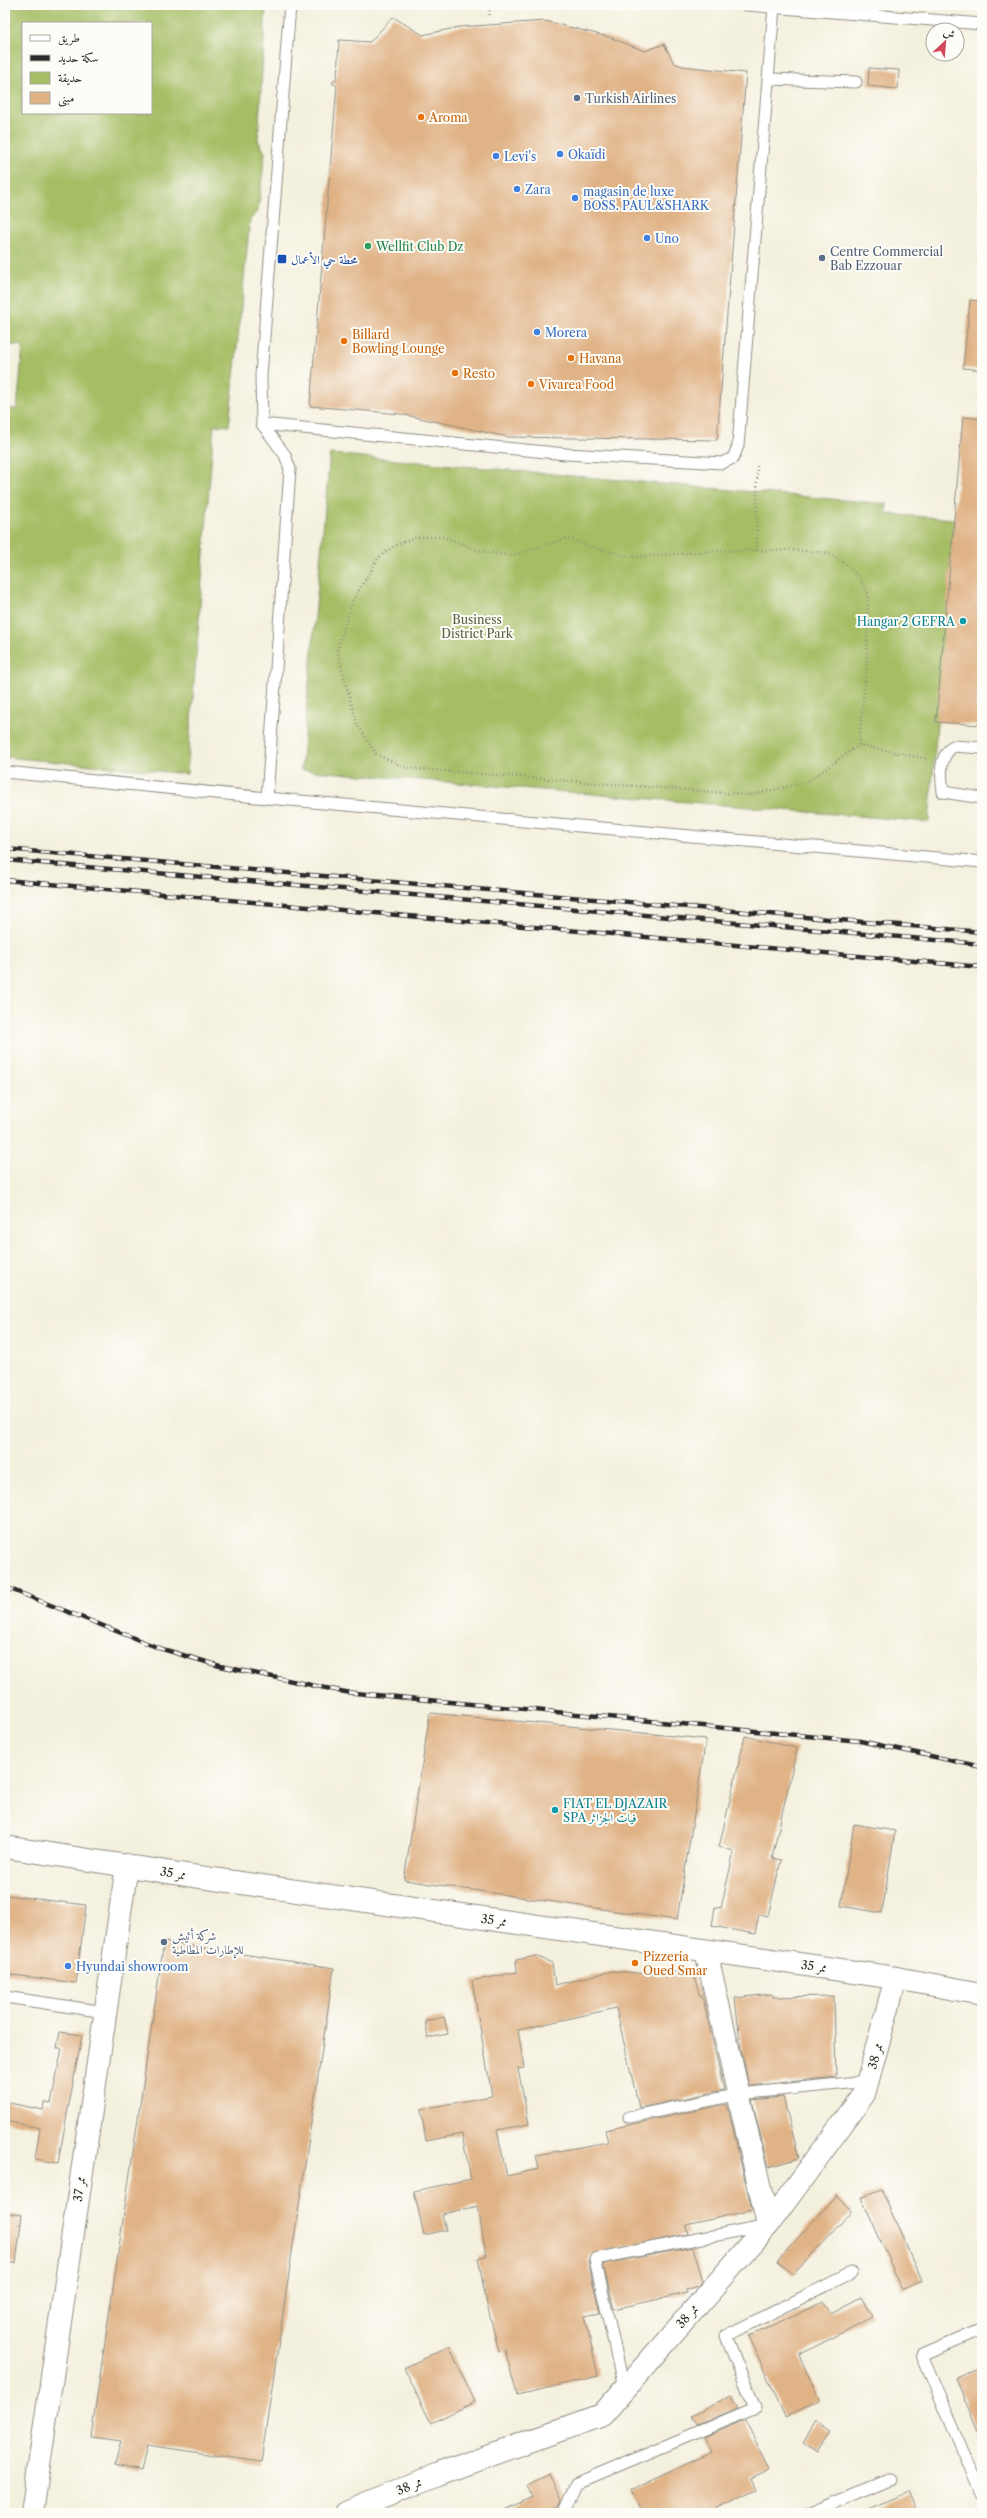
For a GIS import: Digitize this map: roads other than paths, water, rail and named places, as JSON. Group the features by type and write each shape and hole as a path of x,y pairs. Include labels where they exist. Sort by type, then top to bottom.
{"street":[{"name":"ممر 35","path":"5,1847 896,1978 982,1994"},
{"name":"ممر 37","path":"32,2513 127,1865"},
{"path":"706,1951 740,2094 768,2225"},
{"name":"ممر 38","path":"346,2513 438,2474 602,2415 768,2225 864,2094 869,2081 896,1978"}],"lane":[{"path":"267,798 290,469 285,455 262,424 261,375 290,5"},
{"path":"746,5 982,24"},
{"path":"262,424 566,454 722,463 733,458 738,446 774,7"},
{"path":"769,79 856,82"},
{"path":"982,748 953,746 947,752 940,767 943,792 982,798"},
{"path":"5,772 267,798 982,862"},
{"path":"5,1997 105,2012"},
{"path":"629,2117 740,2094 869,2081"},
{"path":"624,2388 595,2259 768,2225"},
{"path":"564,2513 577,2483 755,2408 726,2336 851,2273"},
{"path":"982,2329 922,2355 982,2495"},
{"path":"809,2513 891,2479"}],"railway":[{"path":"5,849 982,932"},
{"path":"5,860 982,944"},
{"path":"5,880 982,967"},
{"path":"5,1587 159,1648 220,1666 345,1692 860,1741 982,1767"}],"place":[{"name":"Turkish Airlines","path":"577,98"},
{"name":"Aroma","path":"421,117"},
{"name":"Okaïdi","path":"560,154"},
{"name":"Levi's","path":"496,156"},
{"name":"Zara","path":"517,189"},
{"name":"magasin de luxe BOSS. PAUL&SHARK","path":"575,198"},
{"name":"Uno","path":"647,238"},
{"name":"Wellfit Club Dz","path":"368,246"},
{"name":"Centre Commercial Bab Ezzouar","path":"822,258"},
{"name":"محطة حي الأعمال","path":"282,259"},
{"name":"Morera","path":"537,332"},
{"name":"Billard Bowling Lounge","path":"344,341"},
{"name":"Havana","path":"571,358"},
{"name":"Resto","path":"455,373"},
{"name":"Vivarea Food","path":"531,384"},
{"name":"Hangar 2 GEFRA","path":"963,621"},
{"name":"FIAT EL DJAZAIR SPA فيات الجزائر","path":"555,1810"},
{"name":"شركة أئيش للإطارات المطاطية","path":"164,1942"},
{"name":"Pizzeria Oued Smar","path":"635,1963"},
{"name":"Hyundai showroom","path":"68,1966"}],"park label":[{"name":"Business District Park","path":"477,626"}]}
